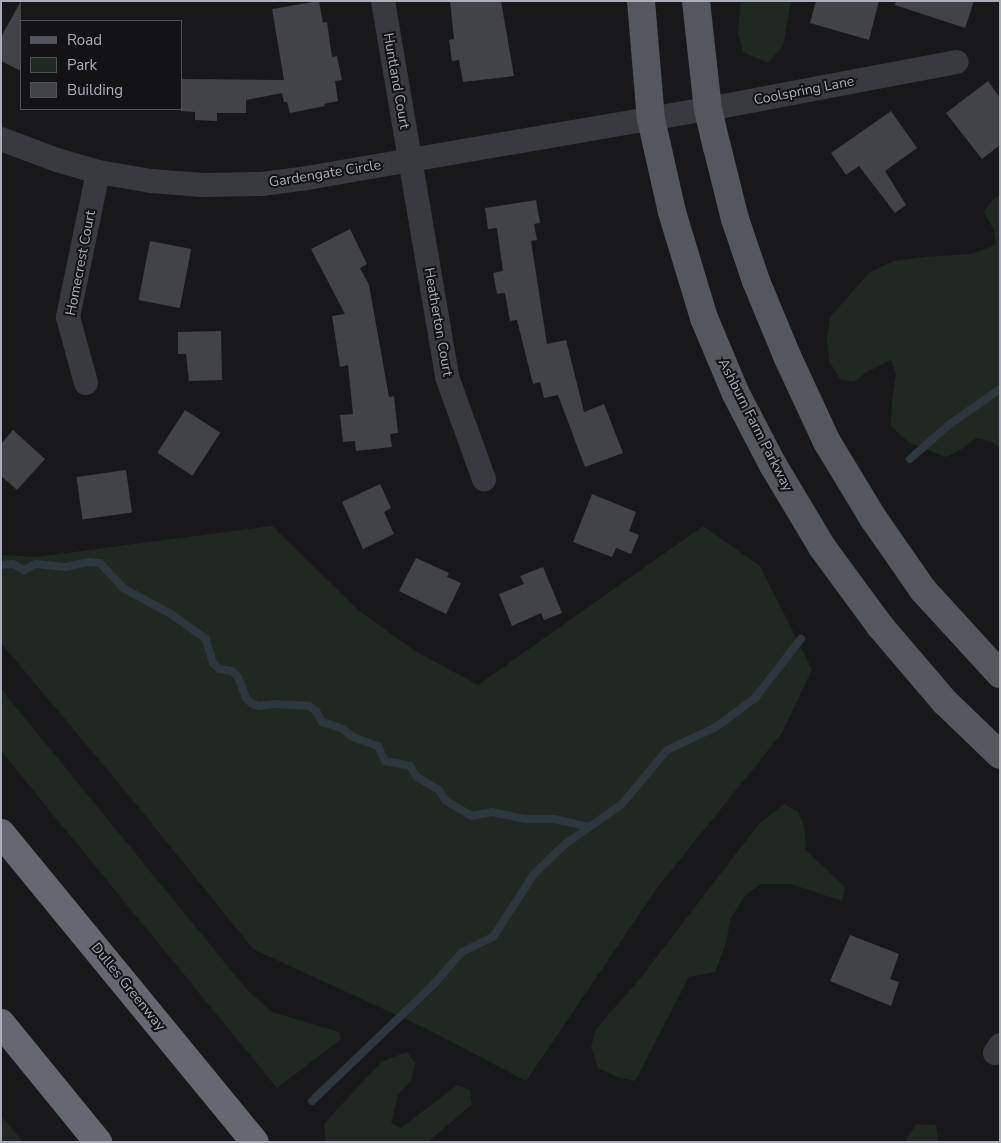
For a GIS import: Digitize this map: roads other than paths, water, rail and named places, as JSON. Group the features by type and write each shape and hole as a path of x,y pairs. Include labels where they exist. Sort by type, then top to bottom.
{"highway":[{"name":"Dulles Greenway","path":"1,832 255,1142"},
{"path":"1,1023 98,1142"}],"main road":[{"name":"Ashburn Farm Parkway","path":"640,1 651,119 672,212 704,318 736,394 773,465 822,546 880,626 945,702 1000,755"},
{"path":"696,1 708,109 735,219 756,281 787,356 827,442 873,518 923,590 1000,674"}],"street":[{"name":"Huntland Court","path":"382,1 410,161"},
{"name":"Coolspring Lane","path":"651,119 957,62"},
{"name":"Gardengate Circle","path":"1,139 57,160 98,172 151,181 203,185 252,184 307,178 651,119"},
{"name":"Heatherton Court","path":"410,161 447,377 484,479"},
{"name":"Homecrest Court","path":"86,383 68,317 98,172"}],"waterway":[{"path":"910,459 950,424 1000,389"},
{"path":"1,565 13,564 24,570 36,564 66,567 87,562 100,563 123,588 171,614 206,639 213,663 219,669 232,671 238,677 246,698 252,704 260,706 273,704 309,706 316,711 322,722 343,729 353,737 378,746 385,761 410,766 417,777 439,790 446,801 472,816 492,812 525,819 554,819 589,827"},
{"path":"312,1101 433,985 462,952 493,937 534,874 564,845 622,804 667,750 716,727 755,698 801,639"}]}
